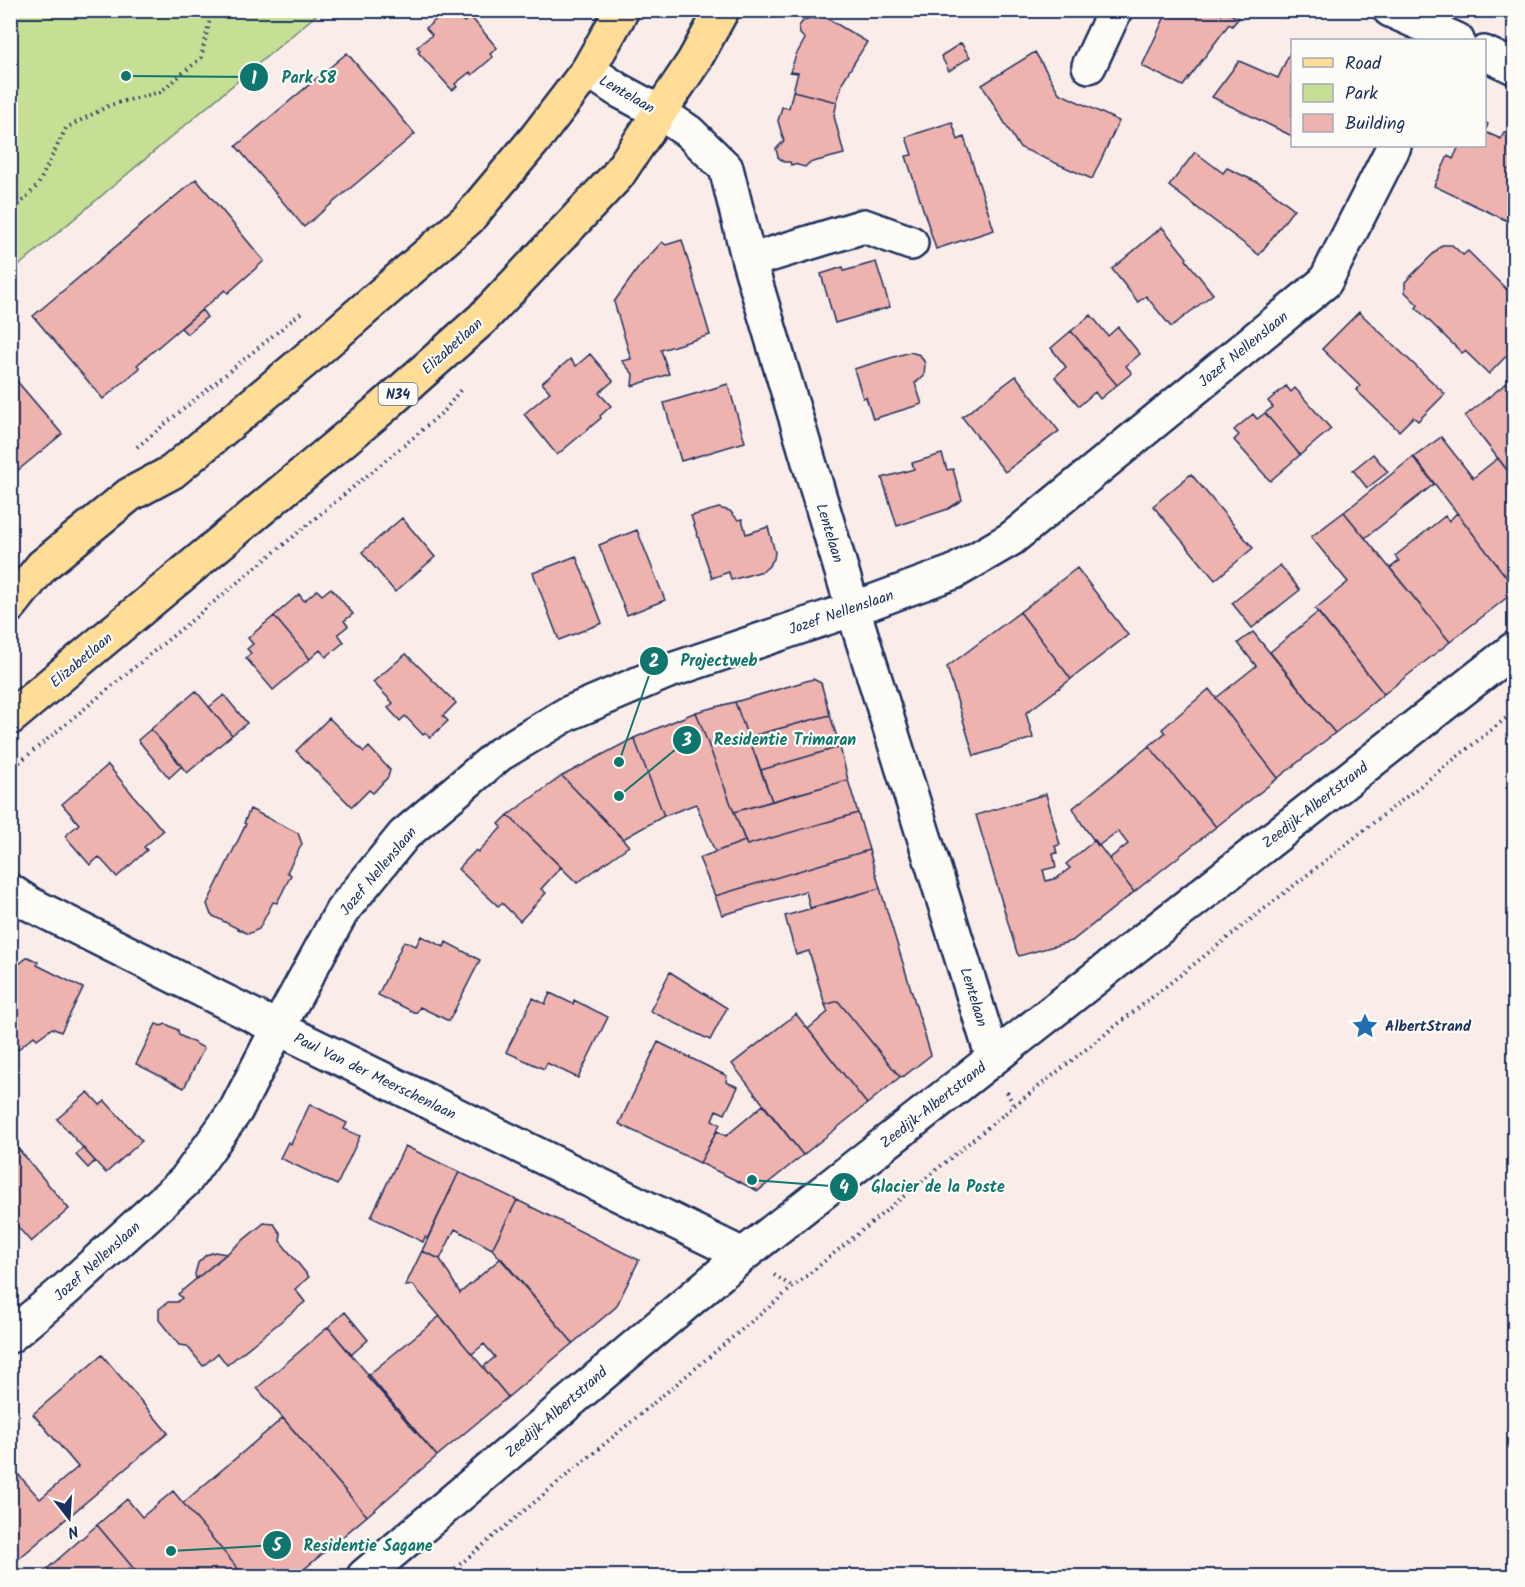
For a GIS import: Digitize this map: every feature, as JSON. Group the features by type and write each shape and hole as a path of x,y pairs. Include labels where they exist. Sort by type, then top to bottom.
{"main road":[{"path":"10,606 42,566 129,495 172,472 468,219 536,138 588,70 622,10"},
{"name":"Elizabetlaan","path":"10,718 382,408 482,319 617,176 694,61 722,10"}],"street":[{"path":"1089,66 1115,10"},
{"path":"1390,10 1453,32"},
{"path":"1486,53 1515,67"},
{"name":"Lentelaan","path":"588,70 689,132 726,168 749,261 853,609 993,1058"},
{"name":"Jozef Nellenslaan","path":"10,1336 65,1290 185,1181 236,1110 342,911 404,836 500,754 567,714 666,672 853,609 954,572 1011,538 1325,282 1393,147"},
{"path":"749,261 864,226 911,243"},
{"name":"Zeedijk-Albertstrand","path":"364,1576 743,1255 1515,649"},
{"name":"Paul Van der Meerschenlaan","path":"10,891 30,904 278,1028 743,1255"}],"path":[{"path":"10,214 38,185 66,128 110,105 160,92 201,58 212,10"},
{"path":"134,450 309,306"},
{"path":"446,1576 1014,1106 1515,712"}],"green space":[{"path":"11,10 320,10 321,11 11,272"}],"building":[{"path":"447,10 454,10 464,22 471,17 497,48 490,54 493,57 472,75 470,72 455,84 457,87 452,90 418,52 420,50 417,47 432,35 426,28"},
{"path":"976,10 993,10 990,17"},
{"path":"1168,10 1214,10 1221,14 1223,11 1239,18 1232,26 1229,24 1183,86 1142,66"},
{"path":"820,14 867,42 843,81 837,102 793,91 798,73 790,72 805,39 800,34 799,26 804,20 817,19"},
{"path":"961,43 970,57 949,71 941,56"},
{"path":"1291,50 1291,136 1212,97 1239,61 1278,78"},
{"path":"1035,52 1059,93 1119,121 1092,179 1019,147 982,85"},
{"path":"347,53 415,134 304,227 236,146"},
{"path":"793,91 837,102 834,116 844,154 809,163 805,167 791,165 790,162 784,162 778,157 776,149 784,141 778,121 782,107 789,108"},
{"path":"952,122 958,140 964,137 994,230 936,249 906,156 912,155 906,137"},
{"path":"1486,132 1501,139 1504,132 1514,137 1514,224 1434,186 1448,156 1453,159 1459,147 1486,147"},
{"path":"1195,152 1223,173 1227,168 1263,185 1294,209 1259,255 1169,186"},
{"path":"196,179 264,261 228,293 225,290 137,365 140,368 103,399 33,316"},
{"path":"1162,227 1213,294 1171,327 1146,296 1138,302 1112,269"},
{"path":"682,240 710,335 661,350 669,374 632,386 633,374 622,361 631,359 614,302 639,267 662,242 666,245"},
{"path":"1442,245 1452,245 1463,255 1468,251 1514,297 1514,348 1489,374 1465,351 1462,353 1416,308 1418,305 1405,292 1405,282"},
{"path":"876,262 890,307 835,323 821,274 843,267 844,271"},
{"path":"202,310 207,317 187,334 181,328"},
{"path":"1359,312 1445,394 1418,421 1413,417 1399,431 1356,390 1360,386 1322,349"},
{"path":"1091,315 1108,336 1118,327 1140,354 1126,366 1132,373 1117,385 1071,331"},
{"path":"1071,331 1117,385 1100,399 1095,392 1079,406 1055,377 1066,367 1051,348"},
{"path":"910,352 920,355 925,363 924,376 915,383 922,404 873,419 866,397 863,398 854,369"},
{"path":"590,354 613,381 599,393 611,406 600,416 601,418 557,455 524,414 550,392 542,383 570,359 576,366"},
{"path":"10,373 62,434 10,477"},
{"path":"1016,376 1059,431 1005,472 962,417"},
{"path":"1514,377 1514,479 1465,416"},
{"path":"728,384 745,442 681,461 664,403"},
{"path":"1286,386 1291,392 1295,388 1331,429 1300,455 1265,413 1273,407 1268,401"},
{"path":"1265,413 1300,455 1270,481 1234,440 1239,435 1234,430 1253,414 1257,419"},
{"path":"1441,437 1473,478 1498,458 1514,479 1514,587 1414,457"},
{"path":"942,454 947,470 953,469 962,500 948,509 897,526 882,478 914,469 912,463"},
{"path":"1373,454 1388,472 1367,488 1353,470"},
{"path":"1413,457 1434,484 1365,538 1344,512"},
{"path":"1191,474 1253,548 1215,580 1153,506"},
{"path":"719,508 730,511 738,520 742,519 746,534 768,527 775,552 774,559 763,571 731,580 729,572 712,578 691,516"},
{"path":"1344,512 1450,642 1384,694 1315,609 1348,582 1311,537"},
{"path":"1457,513 1514,587 1514,592 1450,642 1390,568 1399,561 1395,556 1445,516 1449,521"},
{"path":"402,518 435,557 395,592 362,552"},
{"path":"637,530 665,600 627,615 599,545"},
{"path":"576,556 602,623 559,640 533,573"},
{"path":"1280,565 1300,590 1252,628 1232,603"},
{"path":"1077,568 1128,635 1071,679 1020,612"},
{"path":"331,588 353,614 344,621 348,626 338,634 344,642 326,657 320,650 310,659 274,616 299,594 304,601 317,590 322,595"},
{"path":"1020,612 1071,679 1026,713 1033,738 974,756 947,667"},
{"path":"1318,612 1384,694 1335,733 1270,652"},
{"path":"274,616 310,659 273,690 246,658 251,653 247,649 253,644 248,638"},
{"path":"1253,632 1335,733 1278,778 1216,698 1256,666 1238,643"},
{"path":"406,654 456,703 443,716 448,721 430,738 425,733 423,735 405,716 400,721 388,708 393,703 373,682"},
{"path":"813,679 821,683 830,715 748,737 735,702"},
{"path":"1209,689 1278,778 1216,827 1149,746 1165,733 1162,729"},
{"path":"196,691 232,735 187,773 151,729"},
{"path":"224,695 247,723 232,735 209,707"},
{"path":"735,702 772,801 734,812 696,712"},
{"path":"696,712 745,841 715,852 696,804 664,816 634,738"},
{"path":"830,715 840,747 761,770 748,737"},
{"path":"329,718 364,752 369,747 390,770 388,777 373,793 369,790 352,807 296,751"},
{"path":"151,729 182,766 169,778 138,740"},
{"path":"634,738 664,816 623,839 562,776"},
{"path":"1149,746 1216,827 1134,892 1109,859 1128,844 1118,831 1098,846 1073,808"},
{"path":"840,747 848,780 772,801 761,770"},
{"path":"108,765 163,831 144,847 147,850 117,877 99,857 90,865 65,836 79,824 62,804"},
{"path":"562,776 629,846 577,883 508,815"},
{"path":"848,780 858,813 747,845 734,812"},
{"path":"1514,780 1514,797 1506,787"},
{"path":"1046,794 1060,845 1055,846 1057,853 1053,854 1056,867 1043,870 1046,881 1057,878 1070,868 1066,864 1095,840 1134,892 1072,941 1019,956 976,815"},
{"path":"250,809 298,833 302,844 287,872 291,875 277,903 273,902 259,929 248,934 211,915 207,904 246,824 244,823"},
{"path":"858,813 869,850 715,896 699,858 745,841 747,845"},
{"path":"508,815 561,867 541,889 546,893 520,921 502,903 498,906 458,869 502,827 499,824"},
{"path":"869,850 880,888 810,908 806,891 722,915 715,896"},
{"path":"880,888 931,1055 900,1077 838,1001 825,1005 809,951 796,955 785,916"},
{"path":"421,936 444,947 446,942 480,960 449,1021 420,1007 416,1013 378,995 404,941 416,946"},
{"path":"28,957 38,962 37,965 83,988 61,1032 52,1028 37,1039 34,1036 10,1056 10,971"},
{"path":"670,972 727,1008 710,1040 650,1011"},
{"path":"550,993 573,1004 574,1000 608,1017 578,1078 547,1063 544,1069 506,1052 533,998 545,1004"},
{"path":"838,1001 900,1077 867,1104 808,1029 828,1012 825,1005"},
{"path":"796,1014 867,1104 803,1155 732,1064"},
{"path":"156,1024 161,1026 166,1024 178,1030 179,1035 204,1048 184,1088 136,1064"},
{"path":"658,1042 727,1076 726,1082 738,1087 725,1114 716,1110 712,1120 720,1124 700,1163 619,1124"},
{"path":"88,1092 100,1105 105,1101 142,1141 106,1173 57,1119"},
{"path":"310,1104 347,1123 344,1129 360,1136 337,1185 280,1158 288,1142 291,1144"},
{"path":"763,1105 803,1155 758,1191 700,1163 717,1131 726,1136"},
{"path":"10,1139 69,1209 31,1242 10,1218"},
{"path":"405,1146 459,1172 427,1239 425,1237 423,1242 371,1217"},
{"path":"83,1148 95,1161 88,1168 76,1155"},
{"path":"459,1172 517,1200 492,1249 455,1229 440,1259 422,1251"},
{"path":"517,1200 639,1260 616,1307 573,1343 492,1249"},
{"path":"264,1223 274,1224 281,1234 280,1241 309,1277 295,1289 305,1302 227,1365 218,1353 203,1366 187,1346 179,1345 159,1320 159,1309 168,1302 177,1302 182,1298 178,1294"},
{"path":"422,1251 440,1259 460,1293 501,1258 573,1343 508,1397 483,1367 495,1357 484,1344 472,1354 413,1285 405,1286"},
{"path":"215,1252 226,1254 196,1279 198,1263 206,1255"},
{"path":"345,1312 368,1340 351,1355 328,1327"},
{"path":"440,1316 508,1397 437,1456 367,1376"},
{"path":"328,1327 437,1456 367,1516 257,1388"},
{"path":"102,1355 168,1433 10,1566 10,1465 40,1499 78,1467 33,1414"},
{"path":"283,1418 367,1516 296,1576 244,1576 183,1503"},
{"path":"173,1491 244,1576 140,1576 97,1525 127,1499 142,1517"},
{"path":"97,1525 140,1576 39,1576"}],"place":[{"name":"Park 58","path":"126,76"},
{"name":"Projectweb","path":"619,762"},
{"name":"Residentie Trimaran","path":"619,796"},
{"name":"AlbertStrand","path":"1365,1026"},
{"name":"Glacier de la Poste","path":"752,1180"},
{"name":"Residentie Sagane","path":"171,1551"}]}
